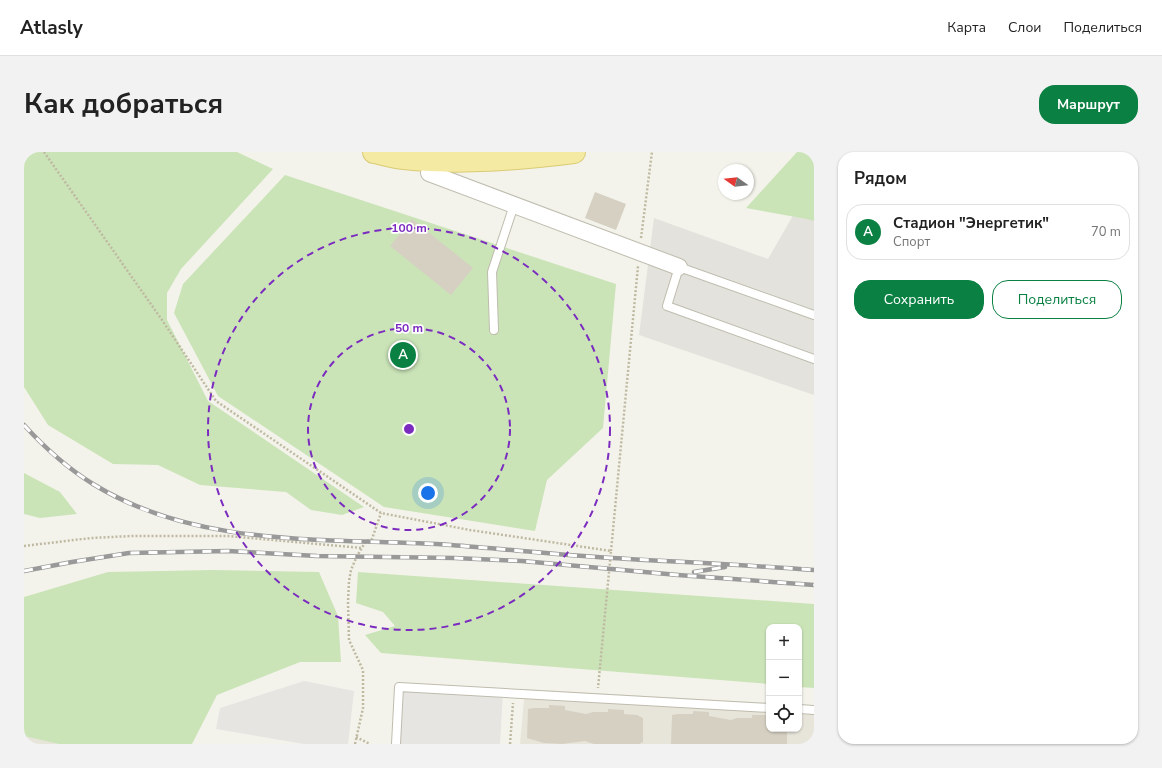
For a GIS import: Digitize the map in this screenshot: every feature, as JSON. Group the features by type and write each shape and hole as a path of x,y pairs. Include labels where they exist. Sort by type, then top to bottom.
{"main road":[{"path":"374,152 402,158 431,161 498,160 574,152"}],"street":[{"path":"431,161 429,173 679,267"}],"lane":[{"path":"494,330 492,272 514,205"},
{"path":"814,315 679,267 666,306 814,359"},
{"path":"396,744 399,687 766,708"},
{"path":"802,709 814,710"}],"path":[{"path":"44,152 162,320 216,401 381,512 470,530 611,551"},
{"path":"598,698 639,252 652,152"},
{"path":"355,744 363,708 363,670 349,640 348,602 351,570 356,556 366,542 372,539 381,512"},
{"path":"24,546 91,538 140,536 228,536 362,548"},
{"path":"356,737 370,744"}],"shaded area":[{"path":"795,212 814,219 814,395 639,335 654,218 768,259"},
{"path":"304,681 354,691 348,744 304,744 216,729 220,708"},
{"path":"399,687 503,692 500,744 396,744"},
{"path":"525,689 766,703 766,732 802,732 802,705 814,706 814,744 520,744"},
{"path":"24,735 60,744 24,744"}],"green space":[{"path":"24,152 237,152 273,169 181,269 167,293 167,320 208,401 364,507 342,515 311,510 286,492 200,485 158,465 113,464 48,425 24,387"},
{"path":"797,152 814,152 814,221 746,208"},
{"path":"285,175 616,284 603,428 547,480 535,531 384,507 218,396 174,313 183,284"},
{"path":"24,473 60,492 77,514 40,518 24,514"},
{"path":"212,570 319,572 338,616 341,662 300,662 217,695 192,744 59,744 24,736 24,597 108,572"},
{"path":"358,572 814,604 814,688 802,687 802,624 766,624 766,684 381,653 365,635 395,626 383,612 356,603"}],"building":[{"path":"595,192 626,204 616,230 585,218"},
{"path":"412,219 473,268 451,295 390,246"},
{"path":"549,705 565,706 565,710 586,714 593,712 608,712 608,709 624,710 624,714 637,715 643,718 643,742 639,744 594,744 585,741 562,744 544,743 527,738 528,709 549,708"},
{"path":"693,711 709,712 709,716 731,720 737,718 752,718 752,715 766,715 766,732 787,732 787,744 671,744 672,715 693,714"}],"railway":[{"path":"24,425 56,457 93,484 134,505 177,520 222,530 313,540 451,545 592,557 814,570"},
{"path":"24,571 129,553 228,551 317,556 454,558 522,561 814,585"},
{"path":"694,572 725,567"}],"place":[{"name":"Стадион \"Энергетик\"","path":"403,355"}]}
